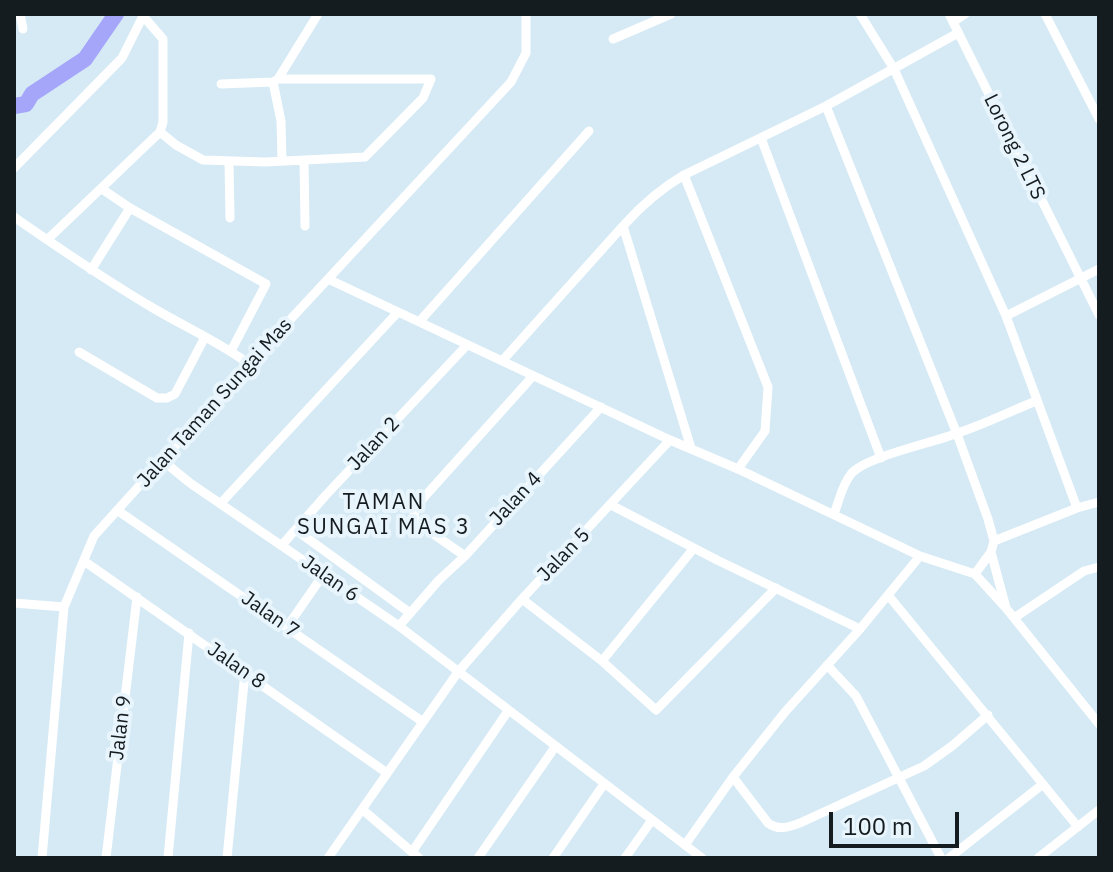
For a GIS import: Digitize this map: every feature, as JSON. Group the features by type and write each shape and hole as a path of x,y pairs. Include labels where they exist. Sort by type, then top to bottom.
{"street":[{"path":"20,14 23,29"},
{"path":"282,161 276,80 318,14"},
{"name":"Jalan Taman Sungai Mas","path":"42,858 64,607 94,536 511,82 526,53 526,14"},
{"path":"613,39 671,14"},
{"path":"860,14 894,69 1006,316 1077,508"},
{"path":"951,18 965,14"},
{"path":"1045,14 1099,119"},
{"path":"14,168 122,58 143,15 163,39 163,122 160,132 48,239"},
{"name":"Lorong 2 LTS","path":"951,18 1099,315"},
{"path":"502,361 639,208 664,187 826,106 958,33"},
{"path":"160,132 203,160 229,163 365,157 423,98 431,79 276,80 221,84"},
{"path":"826,106 988,519 994,541 991,552 975,574"},
{"path":"419,322 589,131"},
{"path":"761,138 881,458"},
{"path":"304,161 305,226"},
{"path":"229,163 230,218"},
{"path":"684,175 768,387 765,431 738,469"},
{"path":"102,189 130,208 266,284 231,351"},
{"path":"91,270 130,208"},
{"path":"14,217 91,270 249,364"},
{"path":"623,226 691,448"},
{"path":"1006,316 1099,269"},
{"path":"328,279 920,556 975,574 1099,724"},
{"path":"221,503 398,312"},
{"path":"79,352 157,398 167,398 175,394 205,337"},
{"name":"Jalan 2","path":"282,545 467,345"},
{"path":"465,556 416,522 414,514 417,505 533,376"},
{"path":"834,514 851,475 859,467 957,434 1036,401"},
{"name":"Jalan 4","path":"399,626 601,407"},
{"name":"Jalan 5","path":"328,858 458,672 670,440"},
{"name":"Jalan 6","path":"162,460 399,626 702,858"},
{"path":"994,541 1099,502"},
{"path":"611,505 860,629"},
{"name":"Jalan 7","path":"117,510 423,722"},
{"path":"296,530 410,613"},
{"path":"602,661 694,548"},
{"path":"991,552 1006,608"},
{"path":"685,845 733,777 785,712 920,556"},
{"name":"Jalan 8","path":"84,561 387,773"},
{"path":"1014,618 1084,571 1099,567"},
{"path":"287,627 323,575"},
{"path":"522,599 602,661 656,710 776,588"},
{"path":"888,595 1078,827"},
{"name":"Jalan 9","path":"106,858 137,597"},
{"path":"14,603 64,607"},
{"path":"168,858 189,633"},
{"path":"827,665 856,696 941,858"},
{"path":"227,858 245,672"},
{"path":"363,810 416,855 508,711"},
{"path":"733,777 768,823 773,827 785,828 899,778 934,759 988,715"},
{"path":"478,858 555,747"},
{"path":"553,858 604,784"},
{"path":"949,858 1043,784"},
{"path":"1038,858 1099,810"},
{"path":"625,858 652,820"}],"waterway":[{"path":"14,106 26,104 32,94 85,59 116,14"}],"district":[{"name":"TAMAN SUNGAI MAS 3","path":"384,516"}]}
